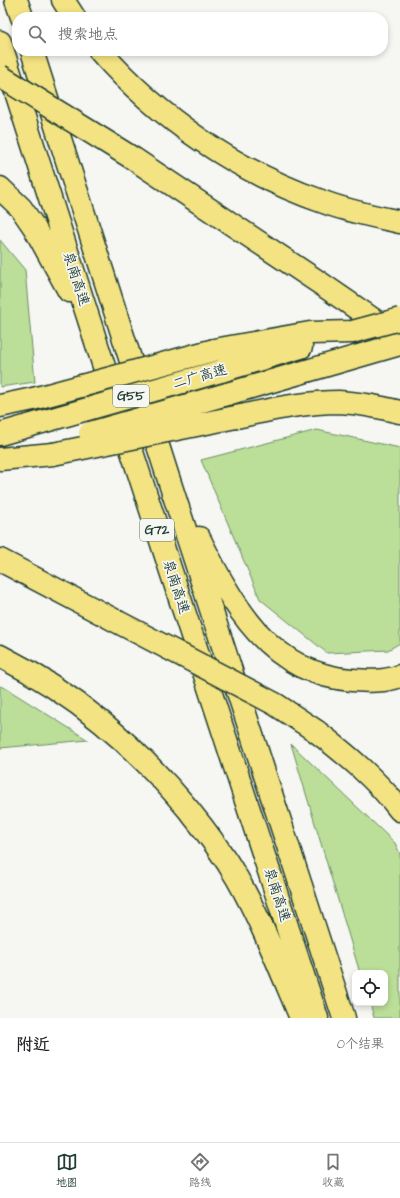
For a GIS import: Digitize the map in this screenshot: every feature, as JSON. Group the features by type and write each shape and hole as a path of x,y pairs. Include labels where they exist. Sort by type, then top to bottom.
{"highway":[{"path":"16,0 20,12"},
{"path":"63,0 71,12"},
{"name":"泉南高速","path":"0,42 97,345 317,1018"},
{"name":"泉南高速","path":"34,56 167,474 344,1018"},
{"path":"105,56 126,78 167,114 207,143 241,164 295,192 322,202 351,211 400,222"},
{"path":"0,76 134,160 320,283 400,338"},
{"path":"0,188 21,208 34,227 97,345"},
{"name":"二广高速","path":"0,434 400,319"},
{"path":"0,406 33,399 214,350 310,333 352,332"},
{"name":"二广高速","path":"0,458 51,449 227,394 400,344"},
{"path":"51,449 292,406 339,402 380,407 400,412"},
{"path":"167,474 215,569 233,600 248,623 278,652 295,663 311,670 326,676 344,680 380,681 400,676"},
{"path":"0,560 275,704 339,748 378,784 400,810"},
{"path":"0,656 36,676 88,711 139,755 179,798 219,849 237,879 268,943 301,1018"}],"green space":[{"path":"0,240 25,270 35,382 0,387"},
{"path":"317,430 400,448 400,643 388,650 327,653 260,599 201,460"},
{"path":"0,686 7,689 88,740 0,748"},
{"path":"291,744 395,843 400,854 400,1018 374,1018 371,1006 388,1006 388,970 359,970"}]}
